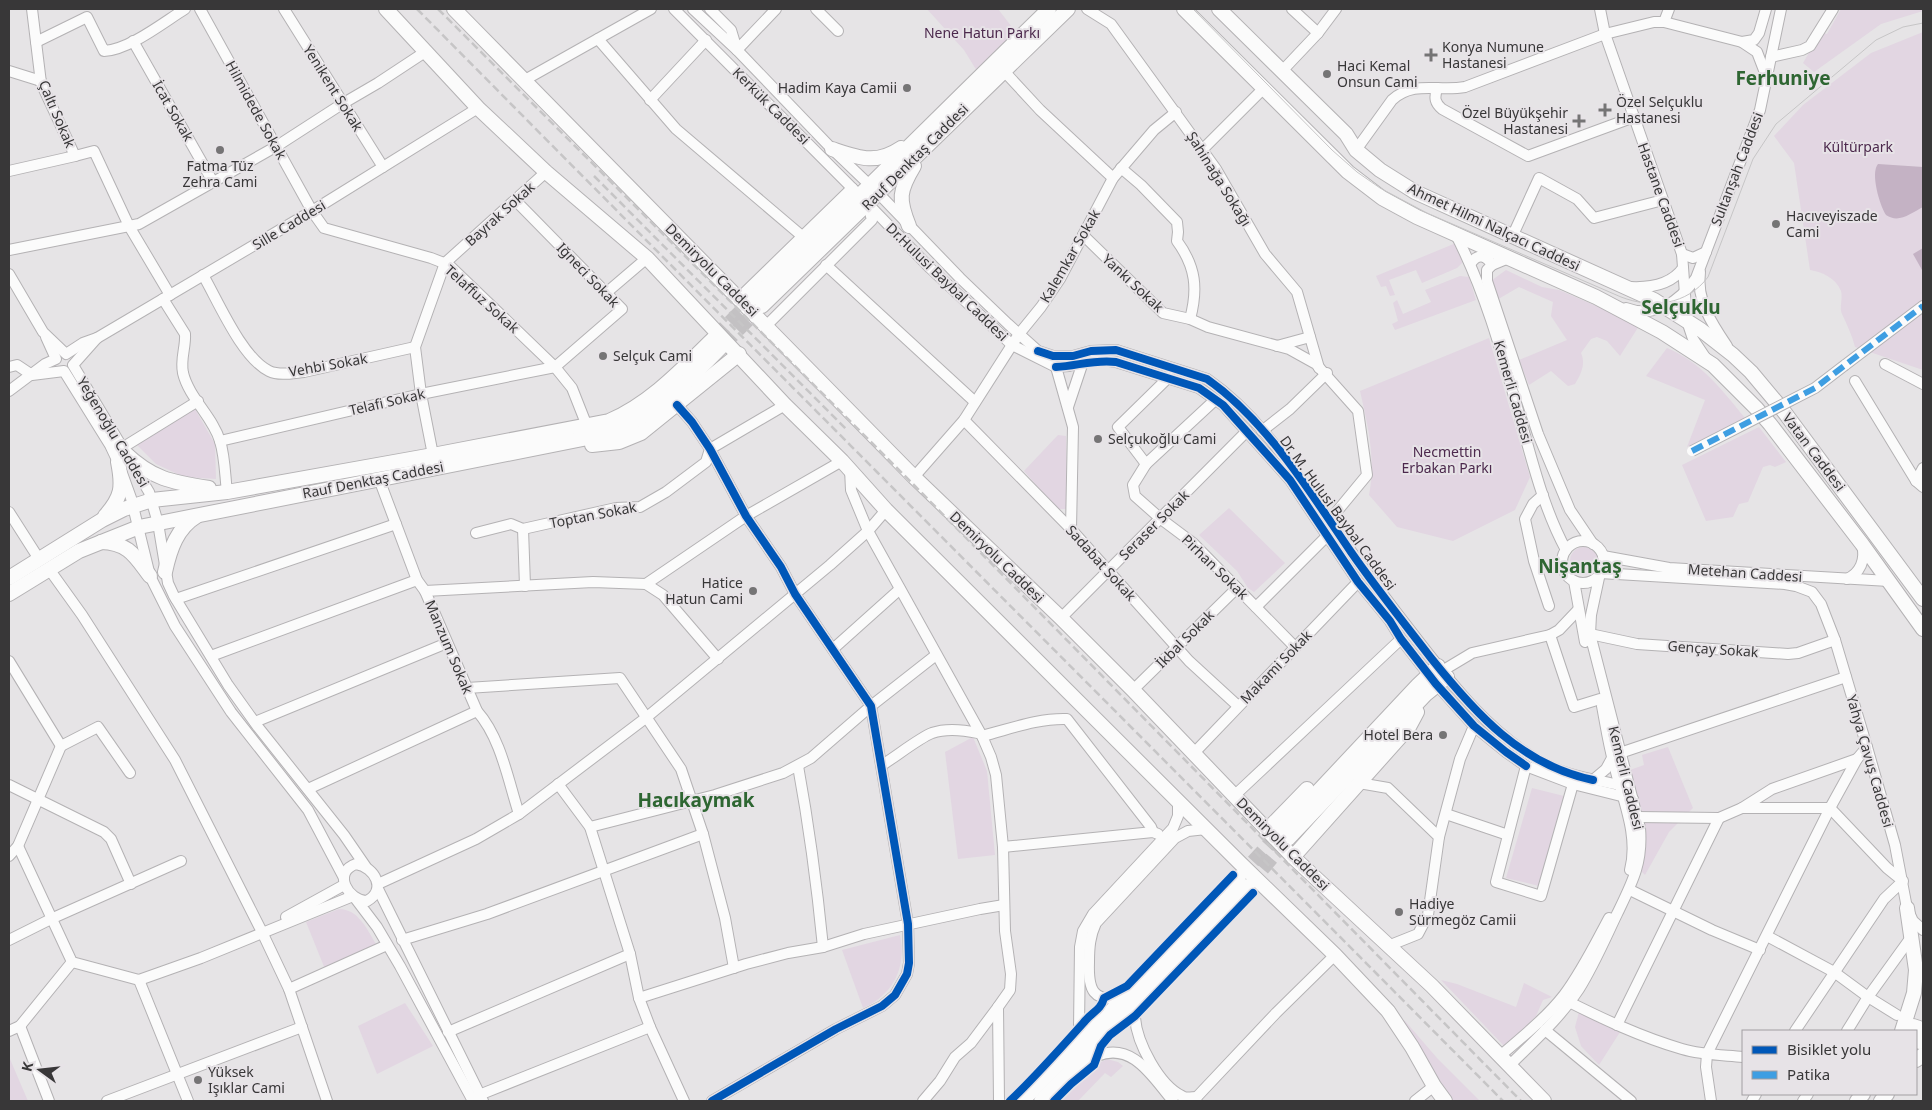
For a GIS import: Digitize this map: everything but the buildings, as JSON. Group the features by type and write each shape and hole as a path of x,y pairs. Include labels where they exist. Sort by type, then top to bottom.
{"main road":[{"path":"386,9 478,108 546,172 647,258 785,405 846,465 886,510 1335,955 1388,1011 1445,1101"},
{"name":"Demiryolu Caddesi","path":"454,9 914,477 1061,618 1234,796 1278,834 1292,857 1432,986 1544,1101"},
{"name":"Rauf Denktaş Caddesi","path":"875,190 916,138 1049,9"},
{"name":"Rauf Denktaş Caddesi","path":"758,302 860,196 875,190 930,143 1003,70 1068,9"},
{"name":"Ahmet Hilmi Nalçacı Caddesi","path":"1184,9 1348,172 1382,198 1456,234 1596,297 1662,332 1713,365"},
{"name":"Ahmet Hilmi Nalçacı Caddesi","path":"1219,9 1346,134 1356,150 1380,170 1415,192 1660,303 1688,321"},
{"path":"832,150 860,158 875,159 897,151 916,138"},
{"path":"910,226 902,208 901,191 905,180 930,143"},
{"name":"Vatan Caddesi","path":"1688,321 1733,355 1751,372 1917,580 1923,599"},
{"name":"Rauf Denktaş Caddesi","path":"9,578 44,564 79,551 98,542 138,527 608,434 642,416 678,388 719,341 631,410 609,421 226,492 152,500 133,506 102,520 44,564 9,594"},
{"path":"566,443 599,444 627,439 648,428 739,354"},
{"name":"Vatan Caddesi","path":"1713,365 1757,409 1862,544 1923,629"},
{"path":"102,520 114,506 119,495 121,454 160,478 226,492"},
{"path":"165,572 171,548 177,536 189,521 201,514"},
{"path":"98,542 126,548 150,576"},
{"path":"1889,581 1917,580"},
{"path":"1278,834 1438,674"},
{"path":"1278,834 1384,711 1402,694 1417,696"},
{"path":"1292,857 1409,727 1416,715 1417,696"},
{"path":"1022,1101 1069,1052 1244,881 1139,999 1041,1101"},
{"path":"1905,1030 1916,985 1917,933 1907,908"},
{"path":"1915,1009 1923,980"},
{"path":"1905,1030 1923,995"},
{"path":"1907,1030 1913,1026 1919,1028 1923,1037 1921,1046"}],"street":[{"name":"Çaltı Sokak","path":"32,9 41,81 75,156 94,151 129,226 185,334 182,359 183,374 220,441"},
{"path":"36,42 87,16 104,51 111,50 133,41 185,9"},
{"name":"Hilmidede Sokak","path":"200,9 312,212"},
{"name":"Yenikent Sokak","path":"284,9 383,167"},
{"path":"524,81 651,9"},
{"name":"Kerkük Caddesi","path":"674,9 860,196"},
{"name":"Kerkük Caddesi","path":"693,9 737,50 832,150 875,190"},
{"path":"710,9 730,30 737,50 776,9"},
{"path":"816,9 838,31"},
{"name":"Şahinağa Sokağı","path":"1087,9 1111,24 1216,168 1266,254 1297,292 1310,337 1324,372"},
{"path":"1292,9 1318,33"},
{"path":"1283,70 1318,33 1336,9"},
{"name":"Hastane Caddesi","path":"1600,9 1605,34 1682,254 1688,321 1698,348 1713,365"},
{"path":"1664,22 1668,9"},
{"path":"1742,42 1754,40 1759,33 1766,9"},
{"name":"Sultanşah Caddesi","path":"1700,269 1760,110 1781,9"},
{"path":"1772,57 1786,52 1802,50 1810,46 1833,9"},
{"path":"1356,150 1392,100 1408,89 1456,89 1475,84 1605,34 1654,22 1664,22 1742,42 1757,52 1767,78"},
{"path":"598,38 676,128 802,236"},
{"path":"650,100 706,40"},
{"name":"İcat Sokak","path":"133,41 213,182"},
{"path":"1775,41 1786,52"},
{"path":"9,250 139,224 277,146 425,52"},
{"path":"1003,70 1040,110 1113,178"},
{"path":"9,72 41,81"},
{"path":"1202,150 1264,88"},
{"path":"1436,89 1436,104 1442,109 1528,156 1634,117"},
{"name":"Sille Caddesi","path":"97,338 312,212 478,108"},
{"name":"Kalemkar Sokak","path":"914,477 964,420 1012,345 1060,279 1113,178 1154,130 1176,112"},
{"path":"9,171 75,156"},
{"path":"1121,168 1177,222 1178,232 1176,241 1184,252 1192,270 1196,298 1190,319"},
{"name":"Bayrak Sokak","path":"433,455 421,394 415,347 445,263 546,172"},
{"path":"1512,237 1539,178 1577,198 1594,218 1663,200"},
{"name":"Dr.Hulusi Baybal Caddesi","path":"875,190 960,278 1038,351"},
{"path":"739,298 802,236 860,196 872,220 767,326"},
{"name":"Dr.Hulusi Baybal Caddesi","path":"860,196 930,268 1012,345 1056,367"},
{"name":"Iğneci Sokak","path":"515,200 622,309 555,367"},
{"name":"Telaffuz Sokak","path":"312,212 324,228 449,265 555,367 572,388 587,426"},
{"name":"Kemerli Caddesi","path":"1456,234 1471,263 1493,322 1543,495 1554,528 1566,550"},
{"name":"Yankı Sokak","path":"1083,235 1163,313 1190,319 1208,327 1289,349 1324,372"},
{"path":"1682,254 1693,258 1706,252"},
{"path":"1471,263 1474,258 1481,256 1488,258 1492,265 1509,258"},
{"path":"606,293 647,258"},
{"path":"826,265 975,402"},
{"name":"Kemerli Caddesi","path":"1492,265 1487,270 1487,281 1538,434 1570,510 1593,544"},
{"path":"1625,287 1652,286 1667,282 1674,279 1683,268"},
{"path":"1596,297 1640,312 1653,312 1660,303 1685,292 1696,278 1700,269"},
{"path":"1700,269 1699,281 1702,300 1716,330 1733,355"},
{"path":"9,274 43,332 58,367 69,368"},
{"name":"Vehbi Sokak","path":"203,275 238,338 253,360 270,371 286,374 304,372 415,347"},
{"path":"1692,451 1814,388 1923,306"},
{"path":"43,332 66,354 72,357 69,368"},
{"path":"1277,346 1310,337"},
{"path":"9,391 45,364 83,343 97,338"},
{"path":"9,367 17,365 32,375 69,368 97,338"},
{"name":"Dr. M. Hulusi Baybal Caddesi","path":"1038,351 1053,356 1073,356 1091,351 1116,350 1207,378 1235,401 1299,475 1329,521 1438,674"},
{"name":"Dr. M. Hulusi Baybal Caddesi","path":"1056,367 1103,360 1116,362 1199,388 1215,400 1247,431 1290,480 1358,582 1390,621 1401,639 1438,674"},
{"path":"1068,407 1083,362"},
{"path":"1885,364 1923,384"},
{"name":"Telafi Sokak","path":"220,441 421,394 555,367"},
{"path":"1056,367 1073,427 1071,529"},
{"name":"Yeğenoğlu Caddesi","path":"69,368 110,445 121,454 150,576 175,626 232,712 308,810 344,882"},
{"name":"Yeğenoğlu Caddesi","path":"69,368 121,454 145,485 152,500 158,523 165,572 168,584 176,599 228,685 344,835 366,867"},
{"path":"1262,431 1290,409 1324,372 1358,411 1367,475 1329,521"},
{"path":"1146,464 1118,427 1168,377"},
{"path":"1856,381 1920,484"},
{"name":"Pirhan Sokak","path":"1215,400 1146,464 1133,485 1135,496 1161,519 1193,543 1295,647"},
{"path":"121,454 198,401"},
{"path":"677,405 714,447 746,516 781,567 795,594 871,706 908,924 909,963 907,974 895,994 882,1006 836,1029 712,1101"},
{"path":"714,447 785,405"},
{"name":"Sadabat Sokak","path":"964,420 1071,529 1189,661 1238,706"},
{"name":"Seraser Sokak","path":"1061,618 1247,431"},
{"path":"220,441 226,492"},
{"name":"Toptan Sokak","path":"476,532 511,524 524,529 616,508 640,508 666,492 706,462 714,447"},
{"path":"646,584 746,516 846,465 851,490 868,531 980,735 991,757 996,775 1003,847 1004,905 1011,974 1010,990 971,1042 955,1057 940,1081 923,1101"},
{"path":"1920,484 1923,468"},
{"name":"Manzum Sokak","path":"379,479 417,580 425,591 466,688 477,711 485,720 498,750 519,814"},
{"path":"1543,495 1533,504 1525,519 1534,562 1549,606"},
{"path":"72,962 139,980 201,958 262,932 354,897 367,901 372,898 378,886 476,839 519,814 647,717 718,659 868,531 886,510"},
{"path":"9,512 44,564 82,615 175,760 289,989 327,1101"},
{"path":"176,599 396,524"},
{"path":"524,529 525,586"},
{"path":"1256,607 1328,535"},
{"path":"1581,541 1593,544 1598,547 1603,556 1603,568 1600,574 1586,583 1574,581 1562,568 1566,550 1570,545 1581,541"},
{"path":"1847,579 1856,574 1862,563 1864,556 1862,544"},
{"name":"Metehan Caddesi","path":"1603,556 1669,568 1889,581"},
{"name":"Kemerli Caddesi","path":"1505,1061 1545,1030 1565,1000 1592,966 1630,890 1636,873 1640,850 1637,817 1620,785 1616,756 1590,634 1591,615 1600,574"},
{"name":"Metehan Caddesi","path":"1600,574 1785,584 1812,592"},
{"path":"211,656 417,580"},
{"name":"Kemerli Caddesi","path":"1505,1061 1541,1020 1565,1000 1625,887 1632,862 1633,846 1628,798 1600,699 1578,610 1574,581"},
{"path":"425,591 593,582 646,584 663,595 718,659"},
{"name":"Makami Sokak","path":"1194,753 1358,582"},
{"name":"İkbal Sokak","path":"1133,690 1237,588"},
{"path":"833,649 900,589"},
{"name":"Yahya Çavuş Caddesi","path":"1812,592 1821,604 1835,640 1867,747 1903,881 1907,908"},
{"path":"1438,674 1472,653 1550,635 1559,630 1578,610"},
{"name":"Gençay Sokak","path":"1590,634 1637,644 1788,654 1798,654 1835,640"},
{"path":"1550,635 1574,707 1600,699"},
{"path":"1234,796 1401,639"},
{"path":"255,722 447,642"},
{"path":"590,827 739,788 798,766 812,758 871,706 936,654"},
{"path":"9,661 61,746"},
{"path":"1438,674 1474,726 1526,766 1573,784 1628,798"},
{"path":"1438,674 1506,739 1538,761 1568,773 1620,785"},
{"path":"1593,780 1606,769 1616,756 1846,677"},
{"path":"466,688 620,678 681,770 703,834 725,918 734,968"},
{"path":"308,789 477,711"},
{"path":"882,766 931,734 966,730 980,735 1056,718 1067,719 1153,832"},
{"path":"1388,946 1418,934 1428,915 1439,837 1460,758 1474,726"},
{"path":"9,856 18,846 61,746 98,727 130,773"},
{"path":"1711,1101 1706,1067 1707,1054 1830,808 1857,759 1867,747"},
{"path":"1637,817 1720,818 1742,808 1772,789 1857,759"},
{"path":"798,766 818,896 823,947"},
{"path":"1526,766 1496,882 1541,896 1573,784"},
{"path":"1359,783 1388,788 1439,837"},
{"path":"558,784 590,827 630,954 639,998 650,1027 684,1101"},
{"path":"9,785 104,832 111,839 131,884"},
{"path":"1069,1052 1077,1038 1079,1029 1080,947 1083,931 1093,914 1166,837 1178,816 1178,800"},
{"path":"1742,808 1830,808 1887,868 1903,881 1884,899 1796,1030"},
{"path":"1446,814 1508,834"},
{"path":"1617,1025 1720,818"},
{"path":"1124,998 1112,1000 1098,996 1090,986 1088,976 1090,936 1096,923 1175,838 1188,831 1206,829"},
{"path":"1003,847 1153,832 1166,837"},
{"path":"402,940 487,914 703,834"},
{"path":"18,846 72,962"},
{"path":"9,940 53,918 181,861"},
{"path":"262,932 344,882 350,866 356,864 366,867 373,874 402,940 448,1032 474,1099"},
{"path":"344,882 387,945 474,1099"},
{"path":"1630,890 1712,930 1760,950"},
{"path":"639,998 788,953 823,947 864,934 908,924 1004,905"},
{"path":"1848,1030 1868,997 1917,933"},
{"path":"1767,936 1834,972 1868,997 1897,1014"},
{"path":"289,989 387,945"},
{"path":"448,1032 630,954"},
{"path":"1139,999 1135,1016 1138,1038 1145,1054 1173,1091 1184,1098 1194,1100 1276,1013 1335,955"},
{"path":"9,1031 20,1026 72,962"},
{"path":"139,980 188,1101"},
{"path":"1565,1000 1617,1025 1683,1049 1707,1054 1742,1057"},
{"path":"998,1007 999,1101"},
{"path":"20,1026 49,1101"},
{"path":"107,1101 302,1027"},
{"path":"474,1099 650,1027"},
{"path":"1545,1030 1631,1101"},
{"path":"1066,1073 1096,1056 1117,1052 1131,1056 1145,1067 1173,1101"},
{"path":"1415,1101 1434,1086"}],"green space":[{"name":"Nene Hatun Parkı","path":"927,9 998,9 1018,35 977,71 964,50"},
{"path":"1841,9 1923,9 1923,11 1881,24 1814,72 1803,63 1821,32 1827,34"},
{"name":"Kültürpark","path":"1923,32 1923,370 1855,347 1841,312 1841,291 1839,286 1828,276 1810,270 1794,163 1774,136 1803,105 1871,53"},
{"path":"1456,243 1463,262 1457,268 1422,283 1416,270 1389,280 1395,295 1390,296 1386,286 1381,287 1376,276"},
{"path":"1506,270 1542,287 1559,290 1634,322 1639,326 1620,356 1607,341 1597,337 1591,339 1581,353 1583,365 1575,384 1568,386 1551,371 1529,385 1519,360 1567,340 1551,316 1553,302 1519,287 1495,301 1488,283"},
{"path":"1460,276 1469,277 1476,300 1395,330 1392,324 1398,321 1393,303 1397,300 1403,314 1431,302 1425,290"},
{"name":"Necmettin Erbakan Parkı","path":"1489,338 1530,477 1515,510 1453,541 1397,527 1369,495 1372,468 1371,456 1360,391"},
{"path":"1667,348 1701,369 1745,418 1687,447 1705,400 1646,376"},
{"path":"195,409 215,444 216,479 184,477 156,464 136,444"},
{"path":"1759,427 1786,462 1775,467 1770,465 1763,467 1748,502 1739,504 1733,517 1706,521 1682,465"},
{"path":"1058,435 1066,436 1067,509 1057,509 1024,471"},
{"path":"1229,508 1285,563 1254,592 1248,588 1237,571 1199,535"},
{"path":"1584,547 1594,551 1598,561 1594,571 1584,575 1574,571 1570,561 1574,551"},
{"path":"973,737 987,771 995,855 958,859 945,752"},
{"path":"1668,747 1693,808 1669,832 1645,875 1641,871 1643,826 1630,770 1644,765 1642,755"},
{"path":"1532,788 1564,796 1539,886 1506,878"},
{"path":"339,909 352,912 357,916 376,944 325,969 306,922"},
{"path":"900,935 901,958 895,979 882,996 863,1008 842,950"},
{"path":"1441,980 1457,984 1516,1007 1524,983 1552,997 1543,1000 1536,1016 1505,1047"},
{"path":"405,1003 433,1046 377,1074 358,1026"},
{"path":"1579,1012 1620,1032 1599,1065 1581,1046 1575,1027"},
{"path":"1401,1020 1405,1021 1437,1058 1480,1101 1451,1101"},
{"path":"10,1059 28,1101 9,1101"},
{"path":"1107,1059 1118,1062 1123,1066 1111,1077 1105,1073 1078,1101 1056,1101 1086,1072"}],"shaded area":[{"path":"1878,164 1923,167 1923,207 1900,218 1886,215 1881,205 1875,182"},
{"path":"1923,248 1923,269 1922,270 1913,254"}],"tunnel":[{"path":"715,337 754,298"},
{"path":"723,345 761,307"},
{"path":"1239,877 1280,832"},
{"path":"1249,885 1288,839"}],"tram line":[{"path":"1193,9 1332,150 1357,172 1380,188 1427,213 1621,297 1645,303 1668,302 1679,299 1690,294 1708,277 1753,159 1776,124 1876,40 1903,27 1923,23"}],"railway":[{"path":"417,9 1503,1101"},
{"path":"438,9 911,482 1521,1101"},
{"path":"594,176 846,429"}],"marked path":[{"path":"1692,451 1815,388 1923,306"}],"cycle path":[{"path":"1038,351 1053,356 1073,356 1091,351 1116,350 1207,379 1229,396 1268,436 1303,482 1370,579 1431,658 1483,717 1522,749 1544,762 1567,773 1593,780"},
{"path":"1056,367 1101,361 1116,362 1199,388 1223,405 1290,480 1358,582 1390,621 1401,639 1436,684 1474,726 1526,766"},
{"path":"677,405 692,422 710,449 746,516 781,567 795,594 871,706 908,924 909,963 907,974 895,995 882,1006 836,1029 712,1101"},
{"path":"1010,1101 1099,1008 1104,998 1127,986 1233,875"},
{"path":"1054,1101 1094,1065 1101,1046 1110,1035 1135,1016 1253,893"}],"place":[{"name":"Konya Numune Hastanesi","path":"1431,55"},
{"name":"Haci Kemal Onsun Cami","path":"1327,74"},
{"name":"Hadim Kaya Camii","path":"907,88"},
{"name":"Özel Selçuklu Hastanesi","path":"1605,110"},
{"name":"Özel Büyükşehir Hastanesi","path":"1579,121"},
{"name":"Fatma Tüz Zehra Cami","path":"220,150"},
{"name":"Hacıveyiszade Cami","path":"1776,224"},
{"name":"Selçuk Cami","path":"603,356"},
{"name":"Selçukoğlu Cami","path":"1098,439"},
{"name":"Hatice Hatun Cami","path":"753,591"},
{"name":"Hotel Bera","path":"1443,735"},
{"name":"Hadiye Sürmegöz Camii","path":"1399,912"},
{"name":"Yüksek Işıklar Cami","path":"198,1080"}],"district":[{"name":"Ferhuniye","path":"1783,78"},
{"name":"Selçuklu","path":"1681,307"},
{"name":"Nişantaş","path":"1580,566"},
{"name":"Hacıkaymak","path":"696,800"}]}
